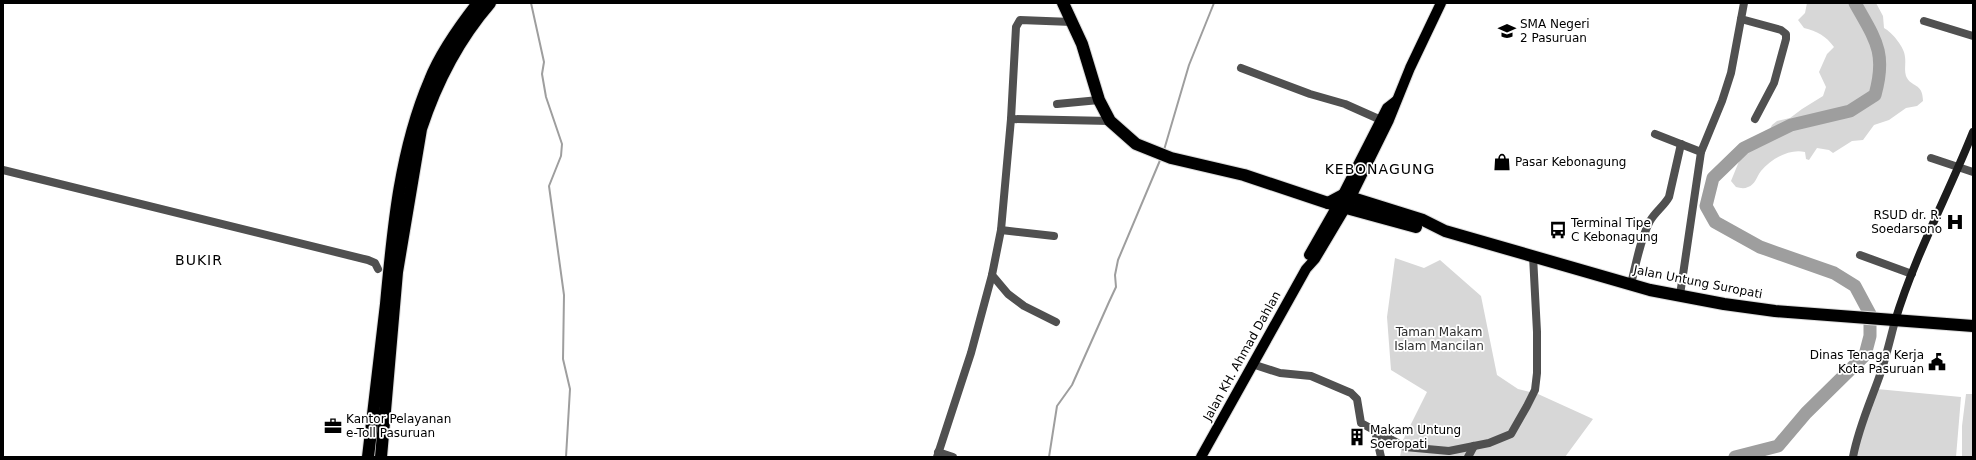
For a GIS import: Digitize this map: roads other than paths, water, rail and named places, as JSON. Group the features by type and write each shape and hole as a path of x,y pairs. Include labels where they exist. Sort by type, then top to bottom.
{"highway":[{"path":"368,457 375,406 392,237 403,174 416,114 430,78 448,46 478,3"},
{"path":"381,457 397,272 421,129 428,106 447,64 490,3"},
{"path":"1065,4 1082,44 1099,100 1110,121"},
{"name":"Jalan Untung Suropati","path":"1110,121 1136,144 1171,158 1244,175 1341,202 1423,220 1445,231 1650,290 1724,304 1775,311 1891,320"},
{"path":"1891,320 1973,326"}],"main road":[{"path":"1341,202 1390,120 1396,101 1441,3"},
{"path":"1341,202 1380,120 1387,108 1396,101"},
{"name":"Jalan KH. Ahmad Dahlan","path":"1201,457 1306,269 1309,256 1341,202"}],"street":[{"path":"1680,295 1701,152 1722,101 1731,73 1744,3"},
{"path":"1741,19 1780,30 1786,34 1774,83 1755,120"},
{"path":"953,457 938,455 971,353 992,275 1001,230 1011,119 1017,23 1020,20 1072,22"},
{"path":"1924,21 1973,36"},
{"path":"1241,68 1310,94 1346,104 1380,120"},
{"path":"1057,104 1099,100"},
{"path":"1011,119 1110,121"},
{"path":"1853,457 1869,401 1882,370 1891,320 1937,214 1960,166 1973,132"},
{"path":"1655,134 1701,152"},
{"path":"1631,284 1647,226 1655,213 1666,203 1669,197 1681,144"},
{"path":"1931,158 1960,166 1973,172"},
{"path":"3,170 368,260 375,263 378,269"},
{"path":"1001,230 1054,236"},
{"path":"1860,255 1912,274"},
{"path":"1252,364 1280,373 1311,376 1351,392 1357,399 1361,423 1405,447 1449,451 1489,443 1511,434 1527,406 1534,390 1537,373 1537,332 1533,256"},
{"path":"992,275 1008,294 1024,306 1056,322"},
{"path":"1375,431 1381,457"},
{"path":"1468,457 1474,446"}],"waterway":[{"path":"531,3 544,62 542,74 546,97 562,144 561,156 549,186 564,295 563,359 570,389 566,457"},
{"path":"1164,150 1189,65 1214,3"},
{"path":"1735,457 1778,446 1806,413 1865,355 1870,336 1870,314 1855,286 1834,273 1760,247 1715,222 1706,206 1713,178 1744,148 1791,125 1850,111 1875,95 1880,68 1877,46 1855,3"},
{"path":"1049,457 1057,406 1072,385 1116,287 1115,275 1118,260 1161,158"}],"place":[{"name":"SMA Negeri 2 Pasuruan","path":"1507,31"},
{"name":"Pasar Kebonagung","path":"1502,162"},
{"name":"RSUD dr. R. Soedarsono","path":"1955,222"},
{"name":"Terminal Tipe C Kebonagung","path":"1558,230"},
{"name":"Dinas Tenaga Kerja Kota Pasuruan","path":"1937,362"},
{"name":"Kantor Pelayanan e-Toll Pasuruan","path":"333,426"},
{"name":"Makam Untung Soeropati","path":"1357,437"}],"district":[{"name":"KEBONAGUNG","path":"1380,169"},
{"name":"BUKIR","path":"199,260"}],"park label":[{"name":"Taman Makam Islam Mancilan","path":"1439,339"}]}
